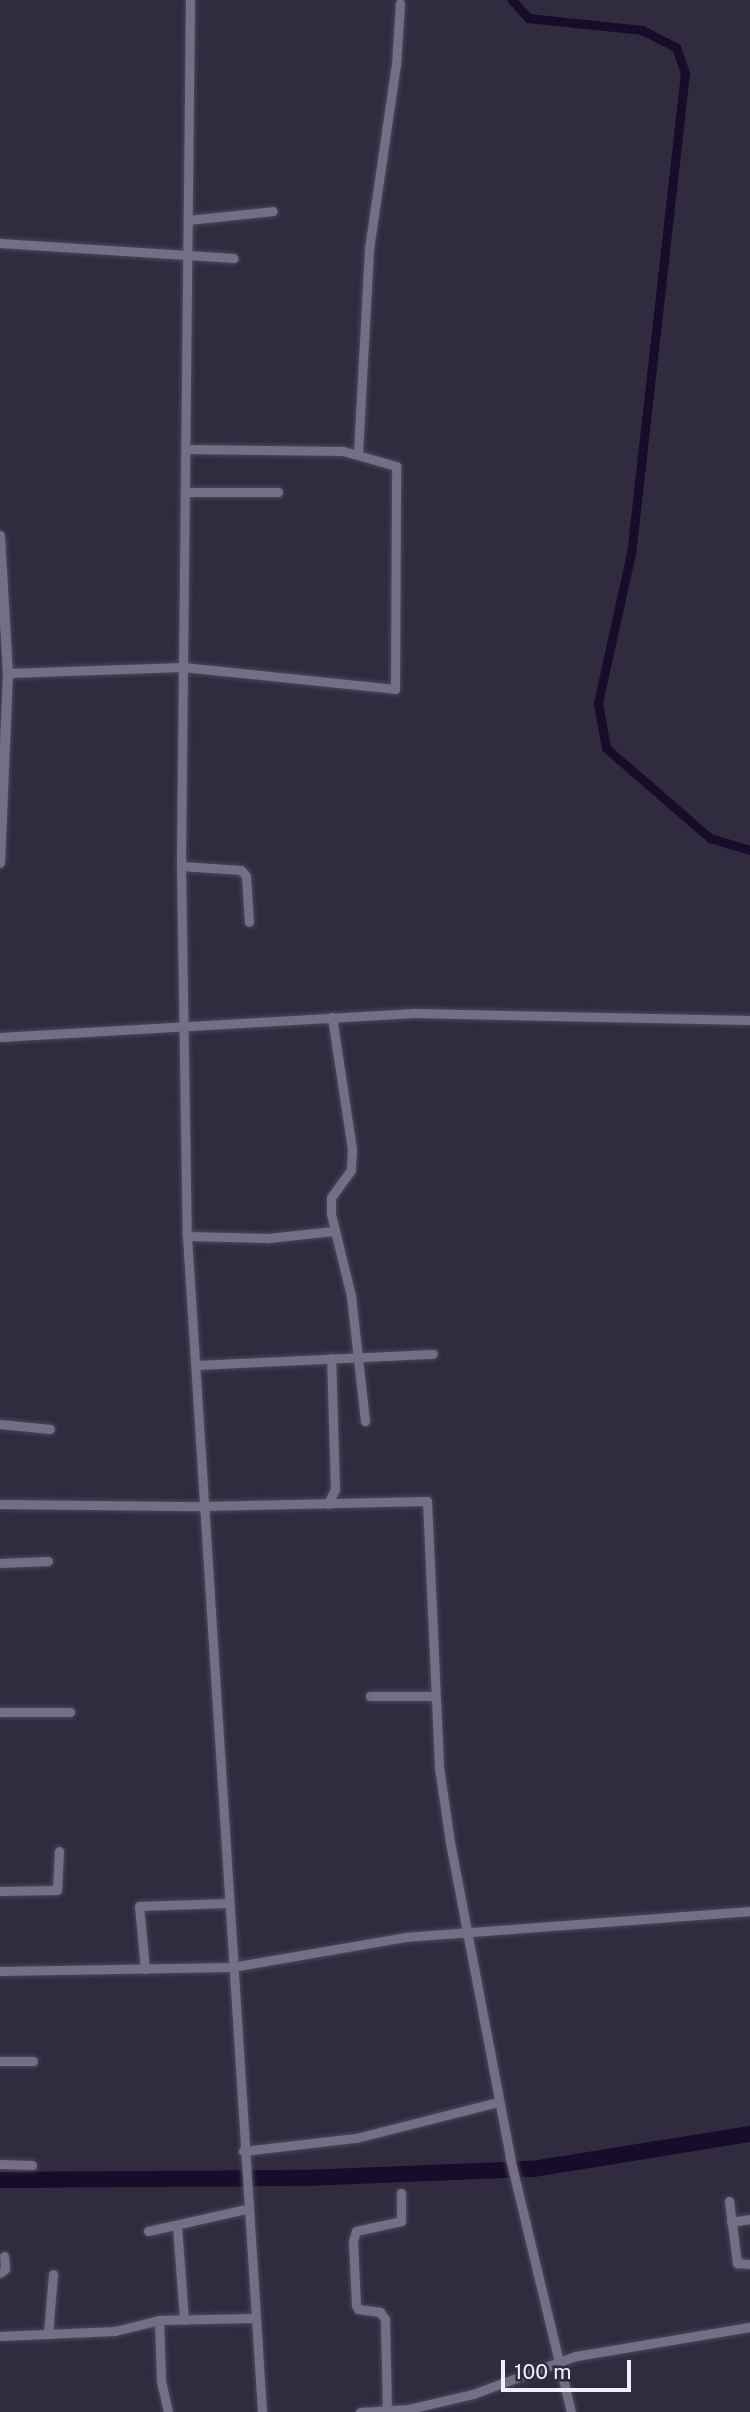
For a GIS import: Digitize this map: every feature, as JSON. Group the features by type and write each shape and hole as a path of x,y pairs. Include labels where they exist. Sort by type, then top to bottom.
{"street":[{"path":"190,0 181,866 187,1236 246,2209 262,2412"},
{"path":"358,453 369,249 396,65 400,3"},
{"path":"188,220 273,211"},
{"path":"0,243 234,258"},
{"path":"8,673 183,667 395,689 399,473 392,464 358,453 186,449"},
{"path":"186,492 278,492"},
{"path":"0,536 3,641 8,673 0,863"},
{"path":"181,866 241,870 246,876 249,922"},
{"path":"0,1037 426,1013 750,1020"},
{"path":"332,1017 352,1149 351,1170 331,1198 334,1231 351,1296 366,1421"},
{"path":"187,1236 268,1238 334,1231"},
{"path":"196,1365 433,1354"},
{"path":"328,1504 335,1489 331,1358"},
{"path":"0,1424 50,1429"},
{"path":"0,1504 203,1506 427,1501 439,1767 465,1931 498,2102 571,2412"},
{"path":"0,1563 48,1561"},
{"path":"370,1696 435,1696"},
{"path":"0,1712 70,1712"},
{"path":"0,1891 58,1890 59,1851"},
{"path":"145,1969 139,1906 227,1903"},
{"path":"0,1971 232,1967 465,1931 750,1911"},
{"path":"0,2061 33,2061"},
{"path":"243,2151 356,2138 498,2102"},
{"path":"0,2164 32,2165"},
{"path":"387,2410 385,2319 380,2312 358,2309 356,2305 353,2241 356,2231 401,2221 401,2193"},
{"path":"729,2201 737,2263 750,2264"},
{"path":"148,2231 246,2209"},
{"path":"731,2222 750,2219"},
{"path":"177,2226 184,2320"},
{"path":"0,2273 5,2269 4,2256"},
{"path":"48,2334 54,2274"},
{"path":"0,2336 115,2331 159,2320 254,2318"},
{"path":"159,2320 161,2381 168,2412"},
{"path":"360,2412 387,2410 473,2394 576,2356 750,2327"}],"waterway":[{"path":"512,0 528,18 642,30 676,47 685,73 631,553 598,703 606,748 710,838 750,850"},
{"path":"0,2180 305,2178 533,2169 750,2134"}]}
